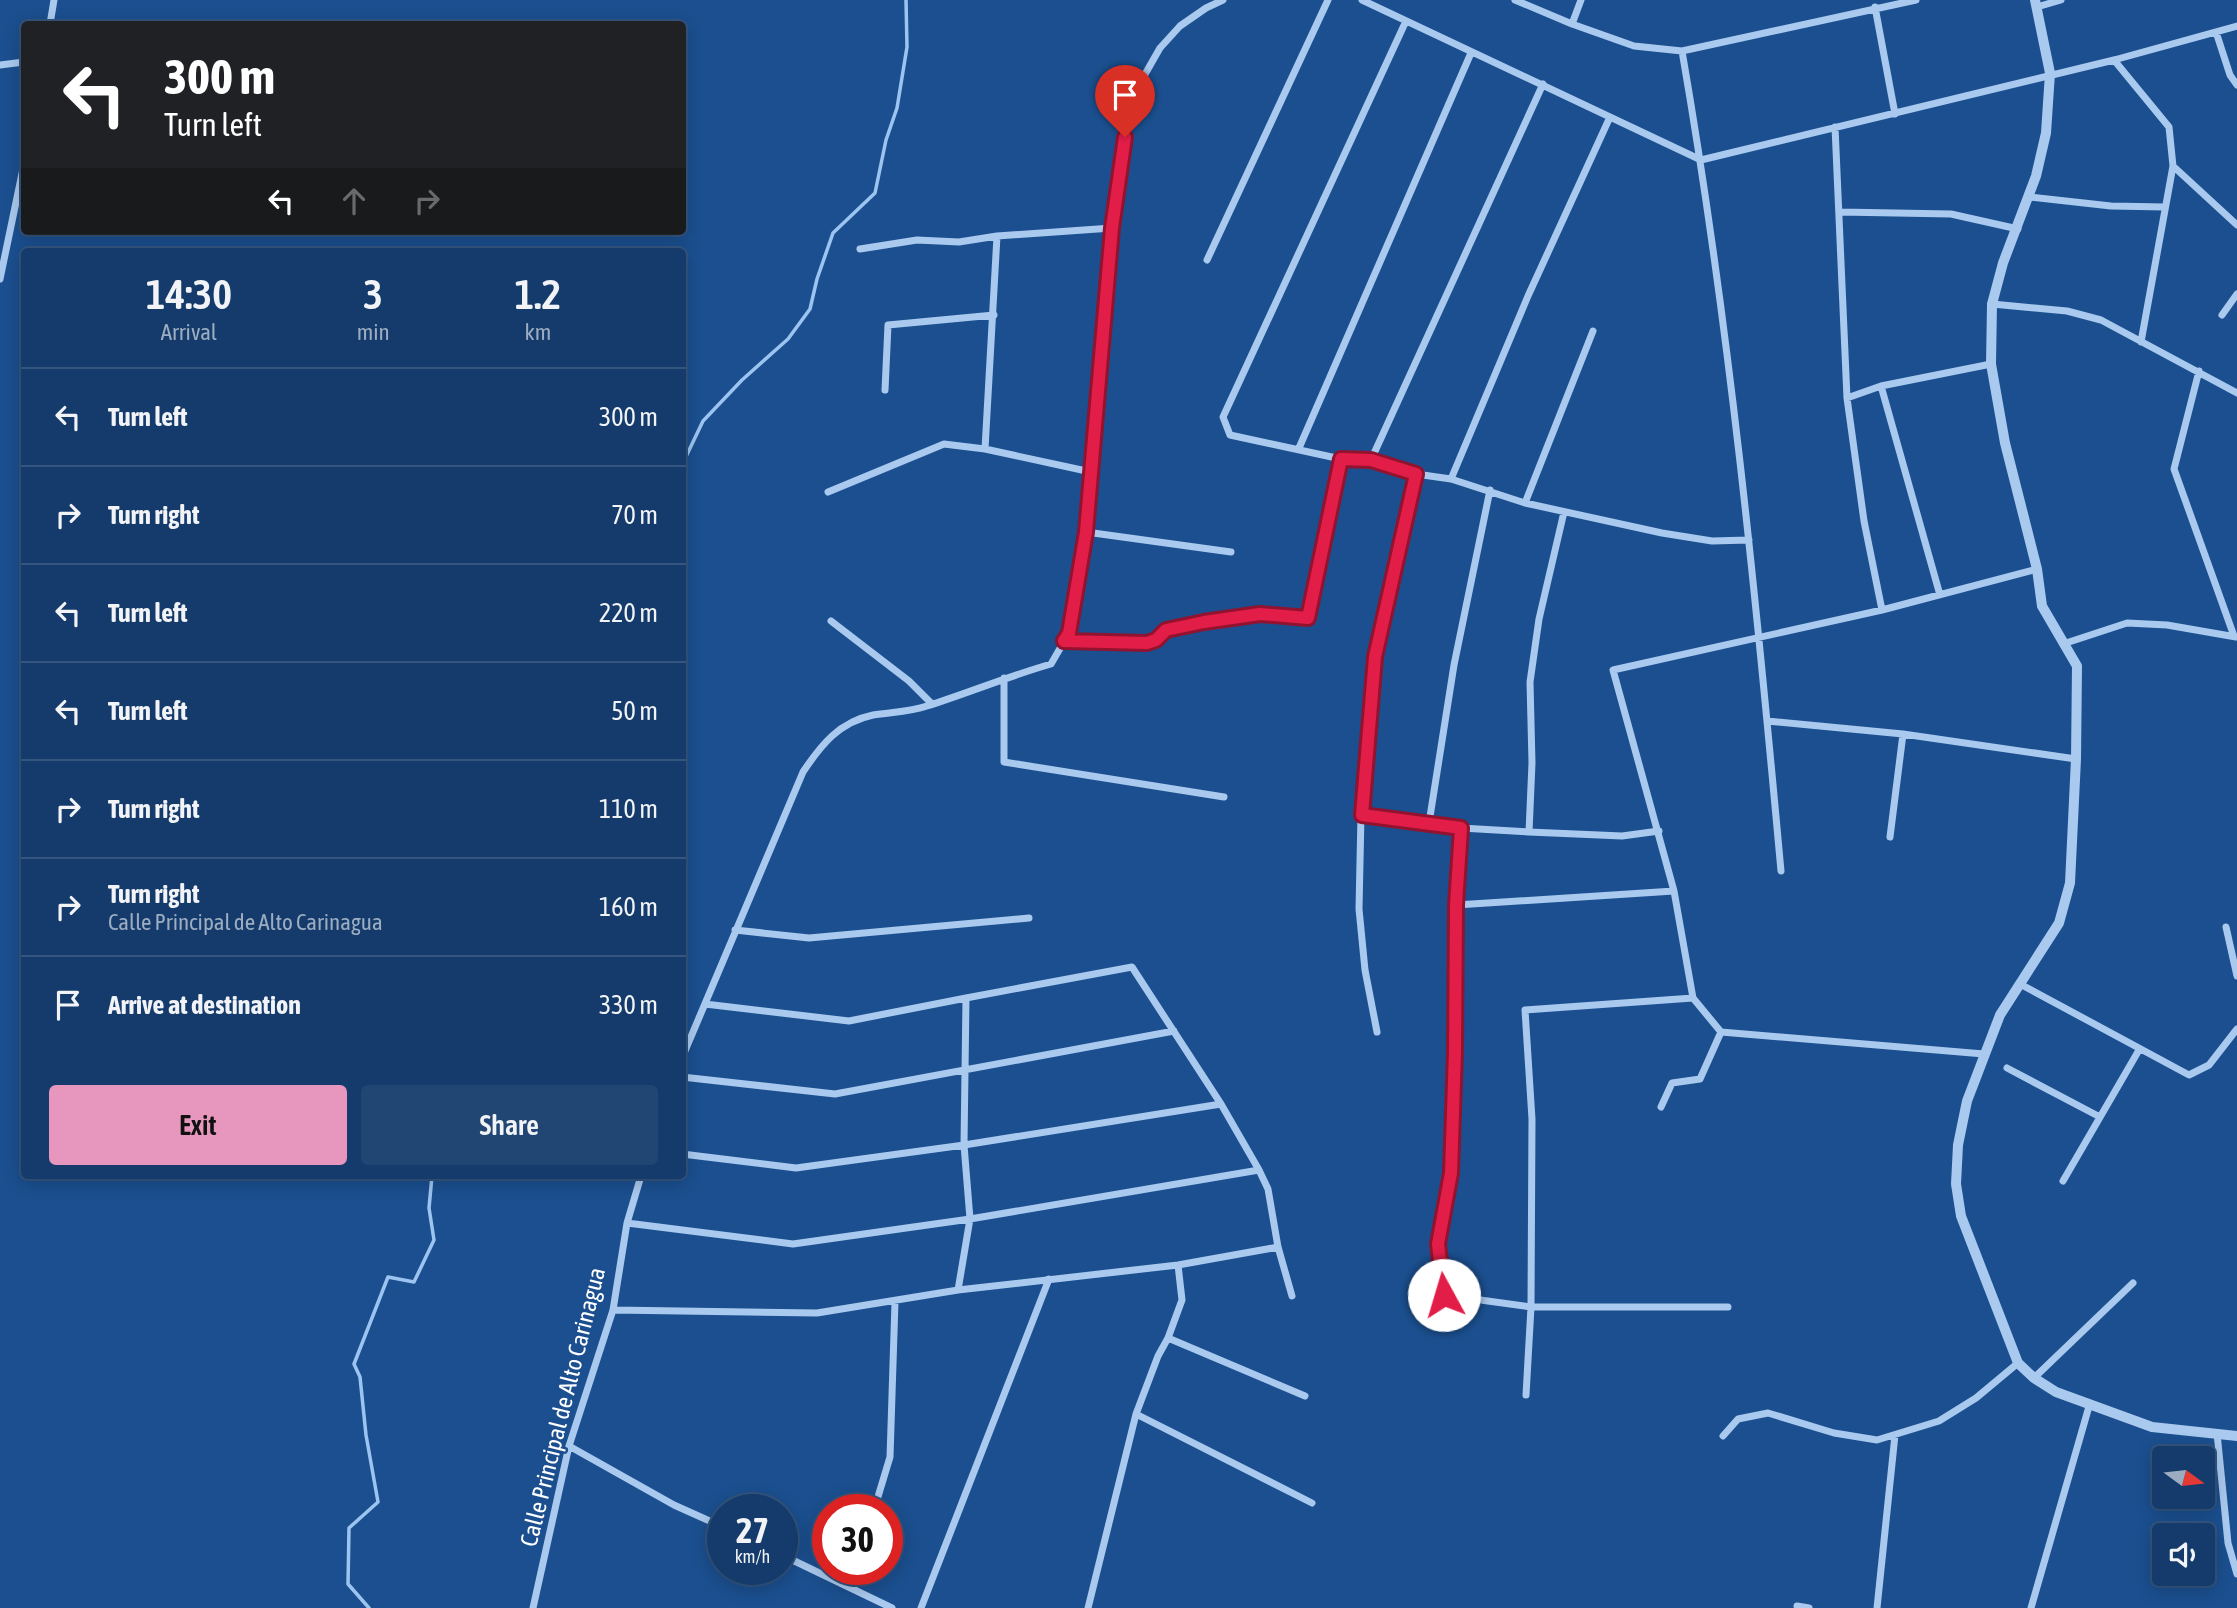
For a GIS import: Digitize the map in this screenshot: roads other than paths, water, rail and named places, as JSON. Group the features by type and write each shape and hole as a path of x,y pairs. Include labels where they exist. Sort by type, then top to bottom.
{"street":[{"path":"50,21 54,0"},
{"path":"686,1049 803,772 822,744 840,730 869,716 932,704 1051,664 1069,633 1086,532 1112,228 1129,115 1144,76 1160,48 1180,26 1223,0"},
{"path":"1207,260 1328,0"},
{"path":"1362,0 1701,160 2114,60 2237,26"},
{"path":"1515,0 1634,46 1682,51 1916,0"},
{"path":"1572,24 1581,0"},
{"path":"2061,0 2036,4 2050,74 2046,133 2029,197 2003,263 1992,304 1991,364 2005,443 2038,569 2042,606 2077,666 2070,883 2059,923 2000,1015 1984,1054 1967,1101 1958,1145 1956,1184 1961,1216 2018,1363 2034,1378 2056,1392 2152,1427 2237,1436"},
{"path":"1875,8 1895,114"},
{"path":"1406,21 1223,416 1230,435 1341,459 1371,460 1416,474 1451,479 1525,503 1564,512 1712,541 1749,540"},
{"path":"2216,32 2230,75 2237,85"},
{"path":"1682,51 1701,160 1749,540 1781,871"},
{"path":"1299,448 1471,53"},
{"path":"2114,60 2169,127 2173,166 2141,342"},
{"path":"0,65 21,62"},
{"path":"1371,460 1542,84"},
{"path":"1451,479 1528,296 1610,117"},
{"path":"1835,127 1847,397 1864,520 1882,610"},
{"path":"2173,166 2237,225"},
{"path":"0,279 21,186"},
{"path":"2029,197 2111,206 2165,207"},
{"path":"1840,212 1951,214 2018,229"},
{"path":"860,249 917,240 959,242 997,236 1112,228"},
{"path":"985,449 995,315 997,236"},
{"path":"2222,315 2237,293"},
{"path":"1992,304 2067,311 2102,320 2237,393"},
{"path":"885,390 888,325 995,315"},
{"path":"1525,503 1593,331"},
{"path":"1847,397 1881,386 1991,364"},
{"path":"2066,643 2127,623 2167,625 2235,637 2174,469 2199,372"},
{"path":"1881,386 1940,595"},
{"path":"828,492 944,443 1091,472"},
{"path":"1064,641 1147,643 1156,640 1166,630 1204,622 1260,614 1308,618 1341,459"},
{"path":"1377,1032 1365,970 1359,909 1362,815 1375,657 1416,474"},
{"path":"1429,823 1454,664 1490,490"},
{"path":"1529,832 1532,763 1530,682 1539,618 1564,512"},
{"path":"1086,532 1231,552"},
{"path":"1984,1054 1721,1032 1693,998 1674,891 1613,670 1882,610 2038,569"},
{"path":"831,621 909,681 932,704"},
{"path":"1004,678 1004,762 1224,797"},
{"path":"1767,721 1903,734 2076,759"},
{"path":"1890,837 1903,734"},
{"path":"1362,815 1461,828 1529,832 1622,836 1658,831"},
{"path":"1461,828 1456,905 1451,1173 1438,1244 1444,1295 1531,1307 1728,1307"},
{"path":"1456,905 1674,891"},
{"path":"735,930 809,938 1029,918"},
{"path":"2226,927 2237,976"},
{"path":"705,1004 849,1021 1132,967 1221,1104 1259,1170 1268,1189 1278,1247 1292,1296"},
{"path":"2020,984 2189,1075 2208,1065 2237,1029"},
{"path":"958,1290 970,1219 964,1145 966,998"},
{"path":"1526,1395 1531,1307 1532,1119 1525,1010 1693,998"},
{"path":"686,1077 835,1094 1174,1031"},
{"path":"1661,1107 1672,1083 1700,1079 1721,1032"},
{"path":"2063,1181 2139,1050"},
{"path":"2007,1068 2100,1116"},
{"path":"686,1154 796,1168 964,1145 1221,1104"},
{"path":"627,1223 793,1244 970,1219 1259,1170"},
{"name":"Calle Principal de Alto Carinagua","path":"533,1608 569,1446 612,1310 627,1223 640,1179"},
{"path":"612,1310 817,1313 958,1290 1178,1265 1278,1247"},
{"path":"1088,1608 1136,1414 1182,1300 1178,1265"},
{"path":"921,1608 1049,1279"},
{"path":"2034,1378 2133,1283"},
{"path":"879,1494 890,1457 895,1302"},
{"path":"1168,1338 1305,1396"},
{"path":"1723,1436 1738,1419 1768,1413 1834,1433 1877,1440 1939,1421 1976,1398 2018,1363"},
{"path":"2031,1608 2090,1403"},
{"path":"1136,1414 1312,1503"},
{"path":"2217,1432 2228,1543 2237,1574"},
{"path":"1877,1608 1895,1435"},
{"path":"569,1446 674,1505 707,1520"},
{"path":"798,1562 892,1608"},
{"path":"1797,1606 1809,1608"}],"waterway":[{"path":"686,457 703,421 742,380 788,339 810,309 833,233 875,193 886,140 897,108 907,47 906,0"},
{"path":"369,1608 348,1584 349,1528 378,1502 366,1435 360,1377 354,1364 388,1277 414,1282 434,1240 429,1208 432,1179"}]}
